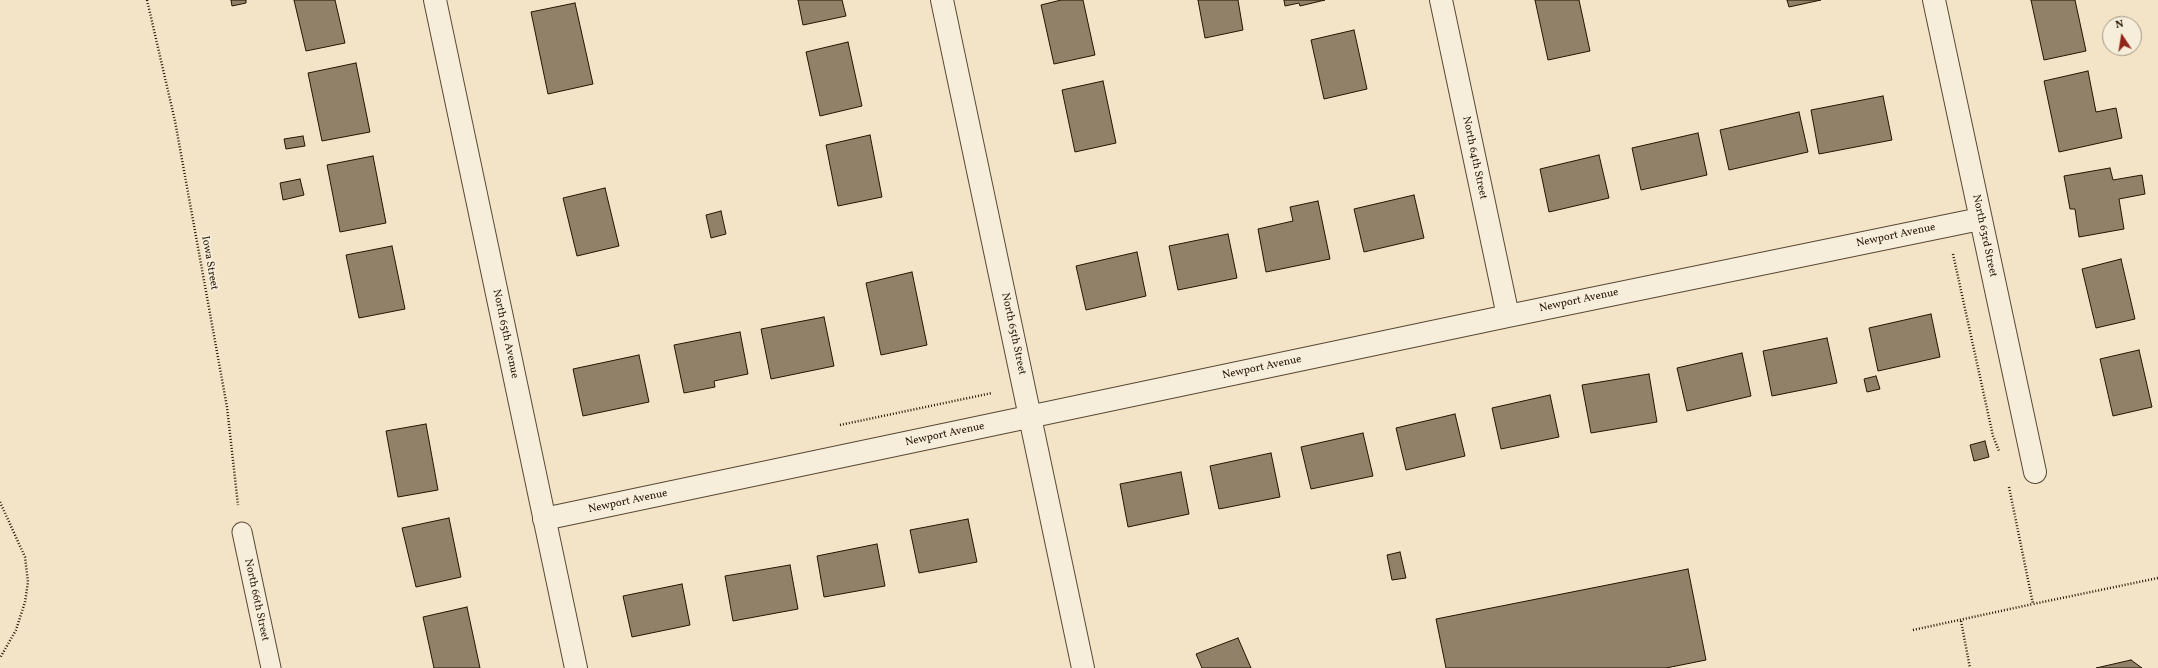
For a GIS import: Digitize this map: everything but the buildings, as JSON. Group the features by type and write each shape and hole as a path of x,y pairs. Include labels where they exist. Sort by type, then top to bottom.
{"street":[{"name":"North 65th Avenue","path":"435,0 576,668"},
{"name":"North 65th Street","path":"942,0 1083,668"},
{"name":"North 64th Street","path":"1441,0 1508,316"},
{"name":"North 63rd Street","path":"1934,0 2035,472"},
{"name":"Newport Avenue","path":"544,519 1031,418 1508,316 1980,219"}],"lane":[{"name":"North 66th Street","path":"242,532 271,668"}],"path":[{"name":"Iowa Street","path":"146,0 175,121 222,384 242,532"},
{"path":"1953,256 1993,436 2001,456"},
{"path":"2009,486 2033,604"},
{"path":"0,502 25,557 28,582 25,602 16,630 0,658"},
{"path":"1913,630 2158,578"},
{"path":"1961,621 1970,668"}]}
